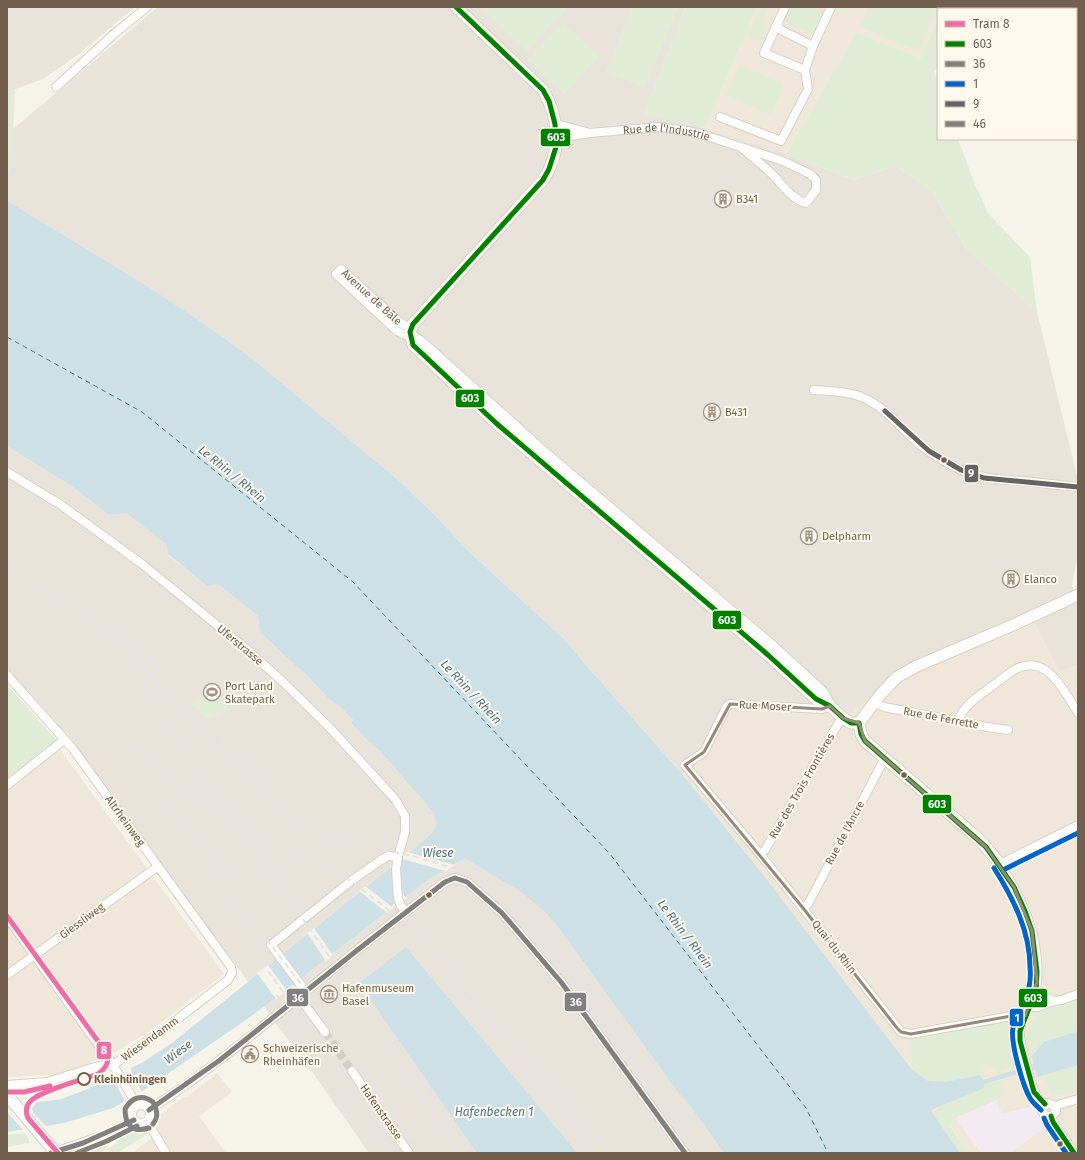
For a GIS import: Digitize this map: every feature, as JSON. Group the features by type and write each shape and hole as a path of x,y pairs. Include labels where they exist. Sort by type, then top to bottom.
{"main road":[{"path":"411,329 543,180 552,162 557,138 556,124 552,109 543,90 456,7"},
{"name":"Avenue de Bâle","path":"411,329 422,343 499,419 774,648 822,692 830,706 843,718 851,723 859,723"},
{"path":"1000,864 986,846 974,835 865,741 861,734 859,723 876,703 881,694 898,678 917,666 1013,625 1078,595"},
{"path":"9,1098 54,1153"}],"street":[{"path":"56,87 114,34 147,7"},
{"path":"785,7 764,53 805,70"},
{"path":"720,117 781,141 808,89 805,70 813,46 831,7"},
{"path":"776,26 782,31 813,46"},
{"name":"Rue de l'Industrie","path":"556,124 590,133"},
{"name":"Rue de l'Industrie","path":"557,138 642,128 674,128 701,134 741,147 783,161 813,176 816,180 817,188 806,203 794,198 772,174 741,147"},
{"name":"Avenue de Bâle","path":"342,269 396,319 411,329 405,335 397,331 336,274 342,269"},
{"path":"814,390 846,393 860,397 872,403 885,411 929,451 954,467 965,472 984,478 1078,487"},
{"name":"Uferstrasse","path":"7,472 61,505 142,564 244,647 281,680 319,718 395,799 404,816 405,832 397,859 398,899 403,909"},
{"path":"958,721 961,713 968,703 1016,669 1026,666 1037,666 1046,670 1056,678 1078,713"},
{"name":"Altrheinweg","path":"7,675 77,756 230,967 232,973"},
{"name":"Rue de Ferrette","path":"876,703 884,707 1008,730"},
{"name":"Rue Moser","path":"685,765 704,752 727,706 730,704 822,709 830,706"},
{"name":"Rue des Trois Frontières","path":"760,854 764,850 838,724 843,718"},
{"path":"7,785 64,740"},
{"name":"Rue de l'Ancre","path":"803,908 808,904 885,758"},
{"name":"Quai du Rhin","path":"685,765 760,854 901,1032 911,1034 1017,1015 1026,1016"},
{"path":"1078,825 1000,864 1014,887 1025,911 1032,931 1036,956 1036,991 1020,1031 1020,1041 1034,1092 1045,1104 1048,1103 1055,1106 1078,1099"},
{"path":"325,1032 302,995 300,984 271,945 351,882 388,856 397,859"},
{"name":"Giessliweg","path":"7,975 157,867"},
{"path":"149,1110 178,1092 302,995 403,909 450,879 461,879 481,893 502,913 561,982 684,1153"},
{"path":"7,918 115,1068 136,1104 146,1106 149,1110 150,1115 147,1121 142,1123 134,1120 107,1134 54,1153"},
{"name":"Wiesendamm","path":"7,1085 47,1082 98,1066 115,1068 228,980 232,973"},
{"path":"1036,991 1053,1000"},
{"path":"1029,1007 1038,1007 1053,1000 1062,1000 1078,994"},
{"name":"Hafenstrasse","path":"352,1071 409,1153"},
{"path":"134,1120 132,1111 136,1104"},
{"path":"1045,1104 1042,1111 1047,1116 1051,1116 1056,1112 1055,1106"},
{"path":"1051,1116 1053,1122 1074,1153"},
{"path":"147,1121 166,1153"}],"highlighted area":[{"path":"730,704 822,709 830,706 843,718 859,723 865,741 986,847 1014,887 1032,931 1037,982 1025,1016 1017,1015 911,1034 901,1032 897,1028 803,908 685,765 704,752"}],"shaded area":[{"path":"7,7 135,7 79,54 43,79 7,92"},
{"path":"158,7 686,7 644,113 705,128 786,154 854,180 896,166 932,191 965,247 1037,312 1078,480 1078,552 1072,585 1078,603 1078,664 1059,672 1034,622 917,666 851,712 833,707 730,707 706,755 682,774 568,643 463,546 436,516 398,480 235,346 7,201 7,134"},
{"path":"757,7 943,7 937,8 937,20 921,58 856,32 786,154 705,128"},
{"path":"992,7 1078,7 1078,33 1077,8"},
{"path":"7,446 73,487 109,515 127,512 166,544 168,555 206,585 218,584 258,616 260,632 303,671 328,698 341,707 353,720 351,723 380,751 432,811 464,858 521,892 545,912 561,931 679,1094 685,1099 724,1153 369,1153 296,1049 278,1027 240,970 74,745 7,668"},
{"path":"1034,622 1059,672 1078,664 1078,1153 969,1153 938,1107 682,774 706,755 730,707 917,666"},
{"path":"7,685 56,740 61,751 224,974 150,1031 117,1051 61,1073 49,1075 7,1077"},
{"path":"217,1073 232,1092 199,1116 226,1153 132,1153 160,1132 156,1124 156,1118 185,1096 187,1097"},
{"path":"997,1100 1002,1114 1032,1106 1046,1127 1011,1153 981,1153 956,1120 957,1117"}],"green space":[{"path":"480,7 568,7 527,51"},
{"path":"632,7 678,7 645,88 606,72"},
{"path":"686,7 757,7 705,128 643,113"},
{"path":"761,7 768,7 762,21 766,24 761,36 766,38 764,43 748,36"},
{"path":"791,7 813,7 824,12 813,35 785,22"},
{"path":"868,7 937,7 919,51 860,27"},
{"path":"937,20 937,69 934,72 937,80 937,140 958,140 974,182 988,213 1030,257 1037,312 965,247 932,191 896,166 854,180 786,154 856,32 921,58"},
{"path":"563,23 599,57 564,94 528,60"},
{"path":"739,65 784,84 771,115 726,95"},
{"path":"15,89 12,164 7,175 7,92"},
{"name":"Port Land Skatepark","path":"215,681 230,710 208,719 192,704"},
{"path":"7,685 56,740 7,778"},
{"path":"1078,998 1078,1031 1044,1042 1032,1056 1025,1042 1030,1024 1036,1015 1054,1006"},
{"path":"1009,1021 1018,1066 999,1072 984,1062 980,1075 946,1082 928,1081 912,1070 911,1038"},
{"path":"1078,1065 1078,1092 1058,1095 1051,1094 1044,1075"},
{"path":"1000,1079 1005,1096 957,1117 949,1124 969,1153 960,1153 931,1112 984,1084"},
{"path":"138,1129 149,1133 117,1153 111,1153 106,1149 100,1153 84,1153 106,1144 109,1148 117,1143 115,1140"},
{"path":"24,1133 29,1139 29,1143 7,1147 7,1135"}],"water":[{"path":"7,201 197,319 257,363 398,480 436,516 463,546 568,643 682,774 767,880 912,1070 928,1081 946,1082 980,1075 983,1080 1034,1064 1032,1056 1044,1042 1078,1031 1078,1065 1037,1077 1035,1069 984,1084 984,1088 931,1111 960,1153 724,1153 685,1099 679,1094 561,931 545,912 521,892 464,858 430,878 253,1015 144,1090 113,1108 64,1123 7,1132 7,1106 62,1099 95,1086 143,1062 172,1043 420,844 432,833 436,826 436,822 432,811 380,751 351,723 353,720 341,707 328,698 303,671 260,632 258,616 218,584 207,586 168,554 166,544 127,513 109,515 73,487 7,446"},
{"name":"Hafenbecken 1","path":"406,947 577,1153 477,1153 359,983"}],"pier":[{"path":"407,852 455,865 446,871 402,859"},
{"path":"399,859 402,859 402,892 406,898 387,913 359,891 365,886 392,907 394,903 392,870 390,867"},
{"path":"314,928 333,955 326,961 307,933"},
{"path":"268,965 287,991 276,999 257,973"},
{"path":"132,1065 132,1075 143,1093 125,1103 112,1078"},
{"path":"27,1101 37,1102 32,1108 33,1112 47,1128 24,1131 7,1112 7,1104"}],"ferry route":[{"path":"7,337 142,412 353,582 610,854 806,1108 828,1153"}],"tunnel":[{"path":"325,1032 352,1071"}],"tram line":[{"name":"8","path":"7,916 100,1044 108,1060 105,1067 98,1074 50,1090 33,1099 28,1105 26,1110 28,1118 58,1153"},
{"name":"8","path":"7,1092 24,1092 50,1086"},
{"path":"7,1096 22,1099 36,1096"}],"railway":[{"path":"7,568 72,608 139,661 228,751 273,803 293,821 329,839 416,857 452,868 486,883 518,902 537,918 564,951 709,1153"},
{"path":"85,611 130,642 167,674"},
{"path":"127,656 147,686 166,724 179,744 207,783 236,817 285,849 323,866 351,881 413,929 459,972"},
{"path":"90,708 100,719 153,765 203,794 225,809"},
{"path":"241,757 274,791"},
{"path":"265,775 280,787"},
{"path":"167,780 200,804"},
{"path":"197,798 224,819 237,832 259,859 289,902"},
{"path":"165,802 222,862 237,881"},
{"path":"245,826 267,852 278,868 303,919 363,1005"},
{"path":"210,869 333,1026"},
{"path":"282,899 293,915"},
{"path":"515,907 552,944"},
{"path":"426,932 436,944"},
{"path":"545,941 698,1153"},
{"path":"430,951 598,1153"},
{"path":"548,951 565,989"},
{"path":"543,968 569,1000 680,1153"},
{"path":"456,969 610,1153"},
{"path":"268,971 316,1038"},
{"path":"277,995 307,1044"},
{"path":"394,1042 471,1153"},
{"path":"386,1047 460,1153"},
{"path":"361,1065 421,1153"},
{"path":"344,1077 399,1153"},
{"path":"339,1080 384,1142"},
{"path":"330,1086 351,1123 371,1153"},
{"path":"377,1139 388,1153"}],"transit line":[{"name":"603","path":"456,7 543,90 549,101 555,124 556,147 549,169 543,180 413,324 410,332 413,345 496,423 768,655 816,699 830,706 851,723 859,723"},
{"name":"9","path":"885,411 929,451 961,470 984,478 1078,487"},
{"name":"603","path":"859,723 861,734 865,741 986,847 1014,887 1032,931 1037,972 1036,991 1020,1031 1020,1041 1034,1092 1045,1104"},
{"name":"1","path":"1003,870 1078,833"},
{"name":"1","path":"994,868 1014,903 1024,928 1027,941 1030,982 1026,997 1014,1024 1013,1043 1027,1092 1030,1098 1041,1110"},
{"name":"36","path":"149,1110 220,1060 445,882 455,878 467,882 502,913 561,982 685,1153"},
{"name":"46","path":"149,1128 138,1130 134,1129 128,1124 125,1109 134,1099 145,1098 153,1102 157,1113 153,1124"},
{"name":"603","path":"1051,1116 1053,1122 1074,1153"},
{"name":"1","path":"1044,1118 1066,1153"},
{"name":"36","path":"51,1153 83,1143 134,1120"},
{"name":"46","path":"77,1153 107,1141 137,1126"}],"place":[{"name":"B341","path":"723,199"},
{"name":"B431","path":"712,412"},
{"name":"Delpharm","path":"809,536"},
{"name":"Elanco","path":"1011,579"},
{"name":"Port Land Skatepark","path":"212,692"},
{"name":"Hafenmuseum Basel","path":"329,994"},
{"name":"Schweizerische Rheinhäfen","path":"250,1054"},
{"name":"Kleinhüningen","path":"84,1079"}],"water label":[{"name":"Le Rhin / Rhein","path":"232,474"},
{"name":"Le Rhin / Rhein","path":"471,692"},
{"name":"Wiese","path":"438,853"},
{"name":"Le Rhin / Rhein","path":"685,934"},
{"name":"Wiese","path":"178,1052"}]}
